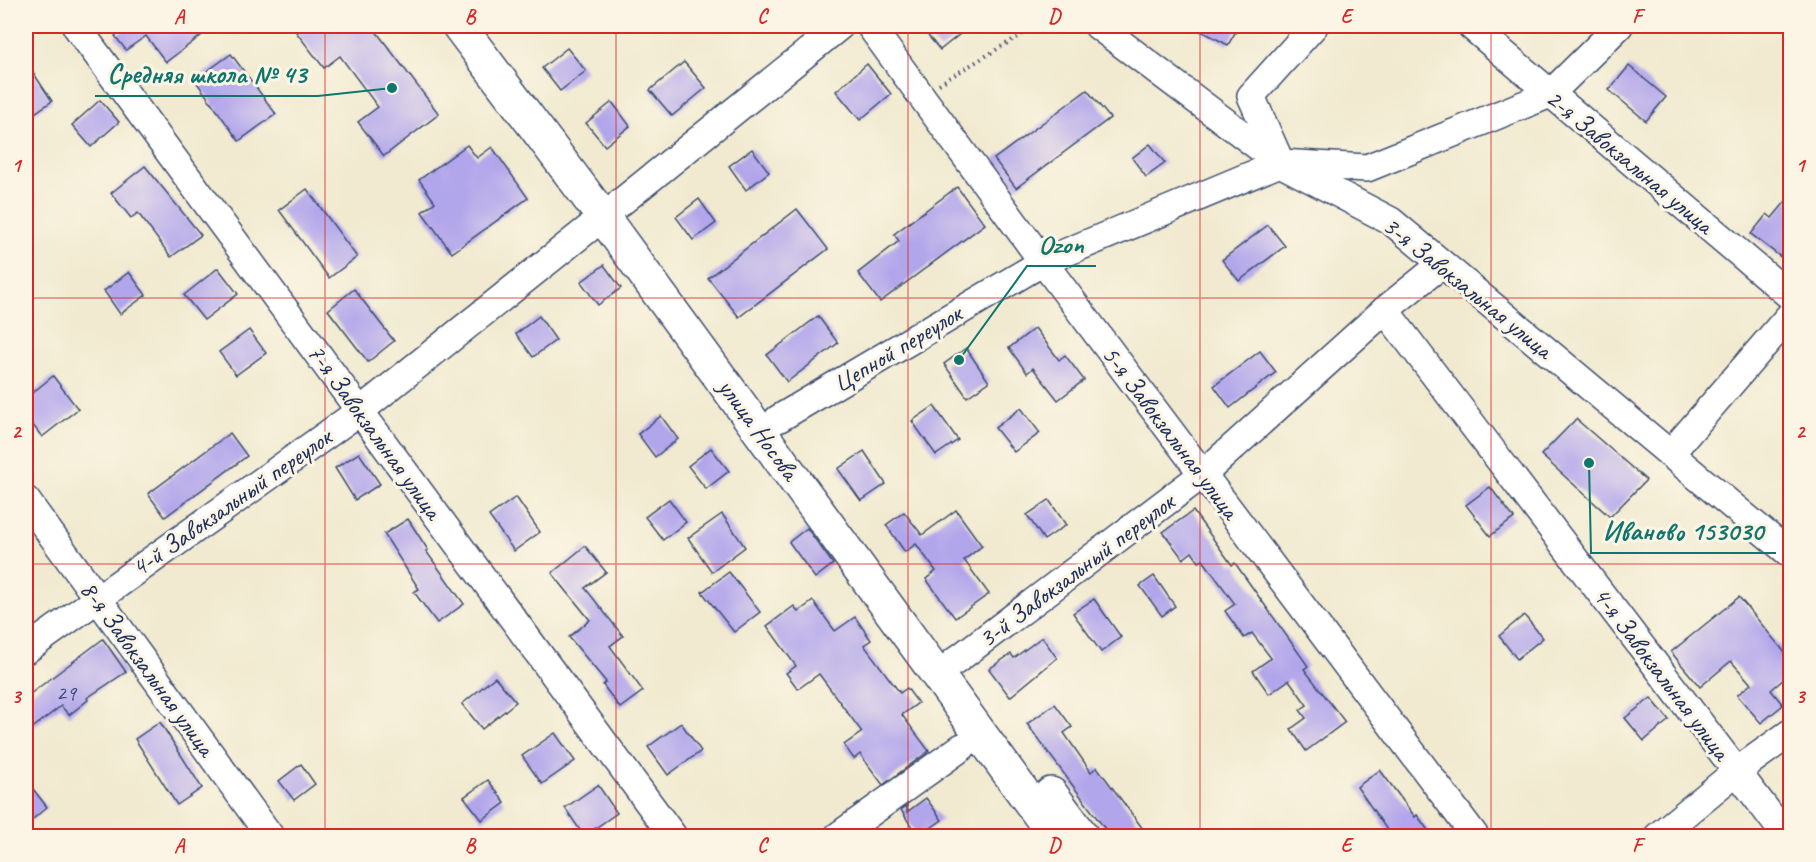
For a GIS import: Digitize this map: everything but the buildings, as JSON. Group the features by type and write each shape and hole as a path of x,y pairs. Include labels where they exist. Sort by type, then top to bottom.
{"main road":[{"name":"улица Носова","path":"459,26 612,210"},
{"name":"улица Носова","path":"488,26 612,210 946,669 1082,837"},
{"name":"улица Носова","path":"946,669 1055,837"}],"street":[{"name":"7-я Завокзальная улица","path":"76,26 673,837"},
{"name":"4-й Завокзальный переулок","path":"26,650 96,597 360,411 840,26"},
{"name":"5-я Завокзальная улица","path":"870,26 1043,262 1475,837"},
{"name":"3-я Завокзальная улица","path":"1098,26 1280,163 1391,221 1791,554"},
{"path":"1314,26 1251,96 1280,163 1367,168 1550,94 1619,26"},
{"name":"2-я Завокзальная улица","path":"1471,26 1791,296"},
{"name":"Цепной переулок","path":"768,424 1043,262 1280,163"},
{"name":"3-й Завокзальный переулок","path":"946,669 1203,474 1386,310 1442,264"},
{"name":"4-я Завокзальная улица","path":"1386,310 1786,837"},
{"path":"1670,454 1791,315"},
{"name":"8-я Завокзальная улица","path":"26,500 270,837"},
{"path":"1658,837 1737,771 1791,733"},
{"path":"838,837 962,747"}],"path":[{"path":"921,96 1036,26"},
{"path":"1783,26 1791,32"}],"place":[{"name":"Средняя школа № 43","path":"392,88"},
{"name":"Ozon","path":"959,360"},
{"name":"Иваново 153030","path":"1589,463"}]}
